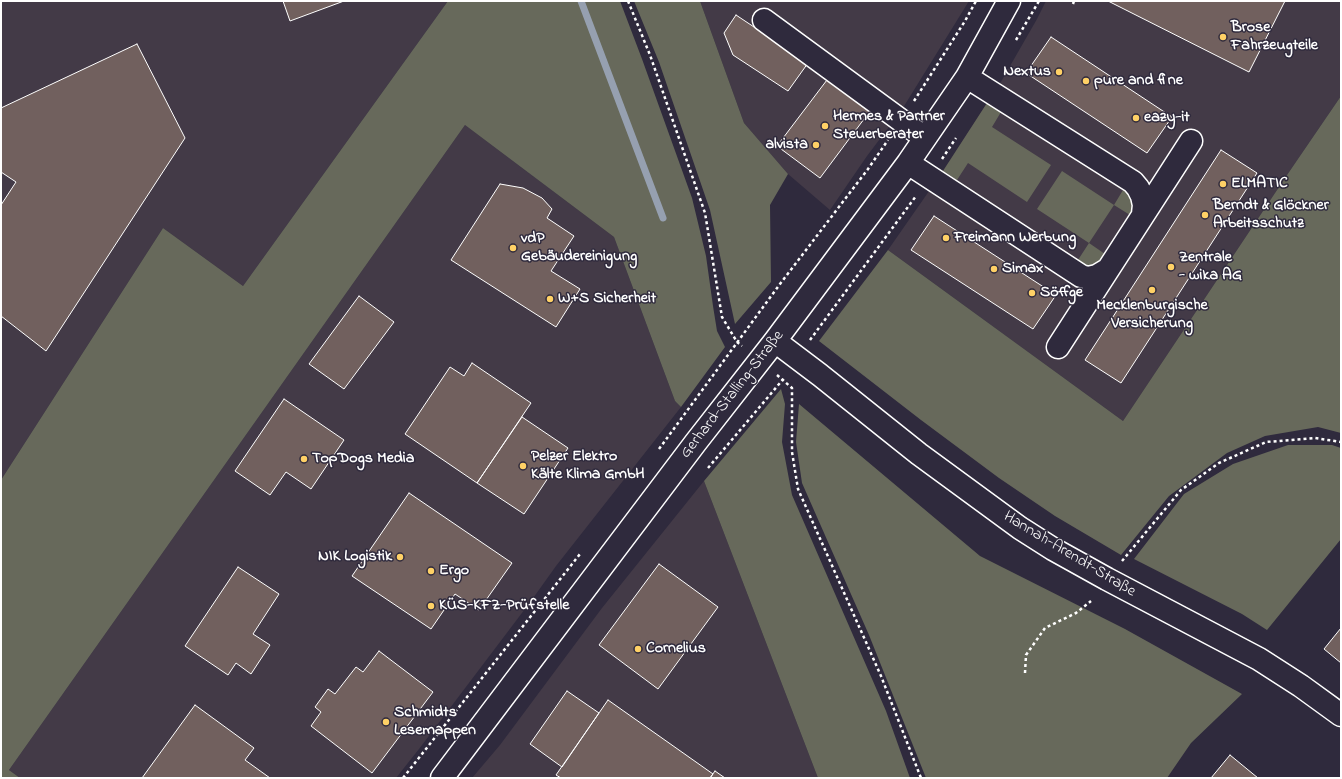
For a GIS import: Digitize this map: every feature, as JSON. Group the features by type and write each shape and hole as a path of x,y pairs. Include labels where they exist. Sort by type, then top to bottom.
{"street":[{"name":"Gerhard-Stalling-Straße","path":"442,778 760,361 908,163 966,77 1009,1"},
{"path":"764,20 925,138"},
{"path":"966,77 1134,182 1142,196 1144,205 1143,214"},
{"path":"1058,347 1191,141"},
{"path":"908,163 1081,276 1088,278 1097,276 1107,270"},
{"name":"Hannah-Arendt-Straße","path":"774,341 988,506 1020,528 1053,549 1107,579 1259,659 1301,686 1341,715"}],"path":[{"path":"628,1 650,56 705,213 722,317 737,342"},
{"path":"657,452 780,284 868,169 902,120 965,21 976,1"},
{"path":"760,361 792,388 792,452 798,489 882,676 921,778"},
{"path":"1107,579 1181,490 1219,463 1266,442 1315,438 1341,442"},
{"path":"403,778 580,554"},
{"path":"1025,673 1026,655 1045,628 1076,613 1092,601"}],"shaded area":[{"path":"1,1 448,1 243,286 163,228 1,480"},
{"path":"700,1 969,1 901,111 867,156 830,210 788,174 744,123"},
{"path":"1046,1 1341,1 1341,96 1123,421 888,250 943,171 1002,80"},
{"path":"465,125 614,237 675,401 681,407 556,566 396,778 20,778 9,770"},
{"path":"704,481 818,778 472,778 500,745 602,608"}],"green space":[{"path":"448,1 620,1 692,198 706,256 717,331 725,347 681,407 675,401 614,237 465,125 9,770 20,778 1,778 1,480 163,228 243,286"},
{"path":"634,1 700,1 744,123 788,174 770,205 771,282 735,324 710,210 659,62"},
{"path":"1341,96 1341,433 1318,427 1265,436 1227,453 1169,496 1121,555 1055,516 999,478 819,341 888,250 1123,421"},
{"path":"987,103 1001,112 992,127 1051,165 1027,202 968,163 957,180 943,171"},
{"path":"1062,171 1114,205 1089,243 1037,209"},
{"path":"1123,190 1139,201 1130,215 1114,205"},
{"path":"1089,243 1105,254 1094,271 1078,260"},
{"path":"781,389 785,404 782,442 792,495 886,711 910,778 818,778 704,481"},
{"path":"799,404 980,556 1125,629 1242,694 1191,743 1167,778 926,778 869,635 802,483 796,442"},
{"path":"1288,445 1332,445 1341,448 1341,539 1267,630 1242,614 1134,559 1184,494 1233,464"}],"building":[{"path":"283,1 344,1 290,21"},
{"name":"Brose Fahrzeugteile","path":"1108,1 1285,1 1249,72"},
{"path":"736,15 808,63 788,91 733,55 724,33"},
{"path":"1051,37 1172,117 1147,153 1026,73"},
{"path":"137,44 185,138 46,351 1,316 1,205 16,182 1,172 1,108"},
{"name":"Hermes & Partner Steuerberater","path":"830,76 873,107 820,178 777,146"},
{"name":"Zentrale - wika AG","path":"1221,150 1257,173 1121,383 1085,360"},
{"name":"vdP Gebäudereinigung","path":"500,184 523,188 542,198 552,209 547,218 574,236 551,271 580,289 556,327 451,260"},
{"path":"934,216 1056,295 1033,329 911,250"},
{"path":"359,296 394,322 344,389 309,364"},
{"path":"472,363 531,403 477,483 405,434 450,367 464,376"},
{"path":"284,399 344,440 311,489 286,472 270,495 235,471"},
{"name":"Pelzer Elektro Kälte Klima GmbH","path":"522,417 568,448 524,514 477,483"},
{"path":"409,493 512,563 479,610 455,594 431,629 352,576"},
{"path":"659,564 718,607 658,689 599,645"},
{"path":"238,567 279,594 253,634 270,645 251,674 236,663 228,675 185,646"},
{"path":"1341,628 1341,663 1324,649"},
{"path":"379,651 433,692 372,773 311,726 321,712 315,707 328,689 335,694 356,667 363,672"},
{"path":"567,691 599,713 562,767 530,744"},
{"path":"608,700 713,774 710,778 561,778 556,775"},
{"path":"195,705 254,748 245,760 270,778 142,778"},
{"path":"1230,755 1258,778 1211,778"},
{"path":"715,771 725,778 710,778"}],"waterway":[{"path":"581,1 663,218"}],"place":[{"name":"Brose Fahrzeugteile","path":"1223,37"},
{"name":"Nextus","path":"1059,72"},
{"name":"pure and fine","path":"1086,81"},
{"name":"eazy-it","path":"1136,118"},
{"name":"Hermes & Partner Steuerberater","path":"825,126"},
{"name":"alvista","path":"816,145"},
{"name":"ELMATIC","path":"1223,184"},
{"name":"Berndt & Glöckner Arbeitsschutz","path":"1205,215"},
{"name":"Freimann Werbung","path":"946,238"},
{"name":"vdP Gebäudereinigung","path":"513,248"},
{"name":"Zentrale - wika AG","path":"1171,267"},
{"name":"Simax","path":"994,269"},
{"name":"Mecklenburgische Versicherung","path":"1152,290"},
{"name":"Söffge","path":"1032,293"},
{"name":"W+S Sicherheit","path":"550,299"},
{"name":"TopDogs Media","path":"304,459"},
{"name":"Pelzer Elektro Kälte Klima GmbH","path":"523,466"},
{"name":"NIK Logistik","path":"400,557"},
{"name":"Ergo","path":"431,571"},
{"name":"KÜS-KFZ-Prüfstelle","path":"431,606"},
{"name":"Cornelius","path":"638,649"},
{"name":"Schmidts Lesemappen","path":"386,722"}]}
